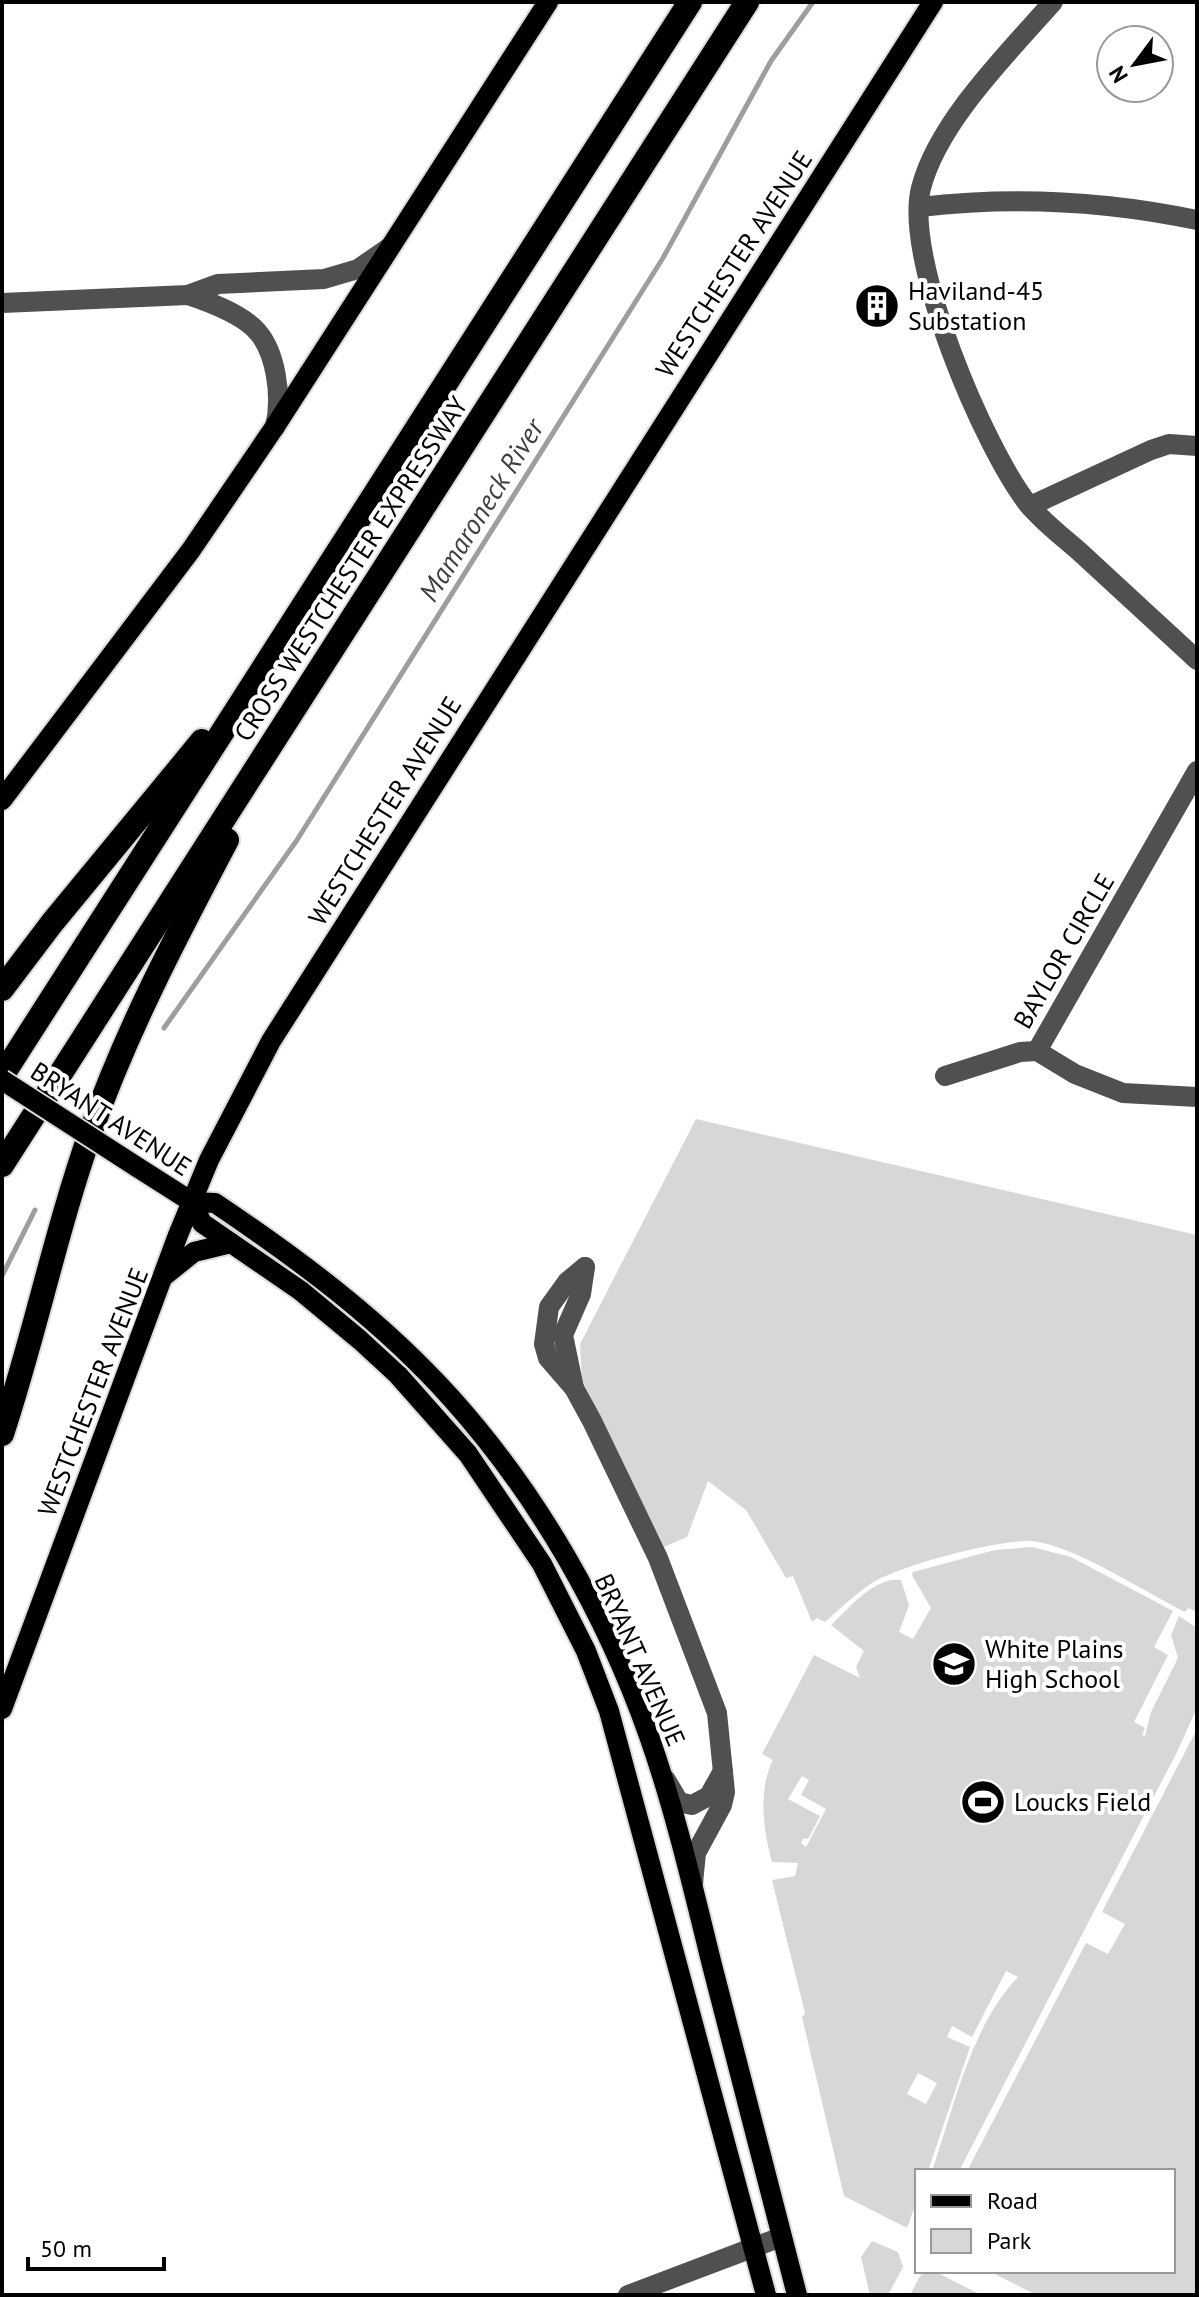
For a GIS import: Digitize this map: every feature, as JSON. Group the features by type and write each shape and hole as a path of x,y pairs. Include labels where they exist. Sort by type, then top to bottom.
{"highway":[{"name":"CROSS WESTCHESTER EXPRESSWAY","path":"2,1078 690,2"},
{"name":"CROSS WESTCHESTER EXPRESSWAY","path":"2,1165 747,2"},
{"path":"2,989 52,923 269,659"},
{"path":"2,1434 73,1187 118,1059 164,958 304,694"}],"main road":[{"path":"2,800 172,577 274,428 548,2"},
{"name":"WESTCHESTER AVENUE","path":"2,1709 192,1202 238,1100 271,1041 933,2"},
{"name":"BRYANT AVENUE","path":"2,1078 192,1202 215,1203 330,1284 384,1330 453,1401 513,1476 574,1573 624,1673 659,1768 797,2295"},
{"name":"BRYANT AVENUE","path":"192,1202 202,1223 326,1310 417,1395 468,1454 507,1506 558,1591 609,1711 766,2295"},
{"path":"164,1276 194,1252 231,1243"}],"street":[{"path":"1053,2 1011,48 939,147 926,174 920,207 931,289 963,381 990,440 1030,506 1197,660"},
{"path":"920,207 968,201 1057,202 1197,220"},
{"path":"2,303 188,295 218,284 324,279 358,269 390,247"},
{"path":"188,295 242,318 256,330 269,356 278,395 274,428"},
{"path":"1030,506 1151,450 1169,444 1197,446"},
{"name":"BAYLOR CIRCLE","path":"1197,771 1037,1051 1075,1074 1113,1090 1197,1097"},
{"path":"945,1076 1020,1052 1037,1051"},
{"path":"574,1388 548,1358 544,1344 545,1319 567,1282 585,1267 581,1294 563,1335 574,1388 658,1558 717,1713 723,1771 722,1805 696,1853 693,1889"},
{"path":"659,1768 686,1806 709,1796 723,1771"},
{"path":"628,2295 781,2237"}],"green space":[{"path":"696,1119 1197,1235 1197,1612 1188,1608 1185,1612 1066,1550 1030,1541 973,1549 904,1569 872,1583 825,1622 817,1618 812,1622 793,1576 786,1578 746,1510 708,1481 687,1537 664,1547 582,1380 580,1344"},
{"name":"Loucks Field","path":"1032,1547 1071,1557 1173,1611 1154,1647 1168,1655 1134,1722 1145,1728 1142,1735 1145,1736 1151,1712 1178,1658 1171,1635 1179,1616 1197,1628 1197,1708 960,2169 933,2169 976,2043 1002,1997 1018,1977 1006,1971 972,2037 952,2026 947,2037 970,2047 929,2169 915,2169 915,2206 907,2228 844,2196 802,2017 805,2013 772,1880 795,1876 798,1863 772,1862 766,1837 764,1797 773,1760 762,1754 814,1655 860,1678 856,1667 864,1651 831,1625 872,1588 891,1580 901,1580 909,1605 899,1632 913,1639 931,1608 913,1572 995,1550","holes":["802,1776 809,1780 801,1795 826,1809 806,1847 801,1843 804,1838 808,1839 820,1816 788,1799","918,2073 937,2083 926,2104 907,2094"]},
{"path":"1197,1729 1197,2295 1036,2295 993,2273 1175,2273 1175,2169 968,2169 1086,1943 1108,1954 1125,1924 1102,1912"},
{"path":"872,2241 898,2252 903,2267 888,2295 870,2295 861,2257"},
{"path":"938,2273 981,2295 910,2295 920,2276"}],"waterway":[{"name":"Mamaroneck River","path":"164,1028 297,840 663,258 771,61 813,2"},
{"name":"Mamaroneck River","path":"2,1276 35,1210"}],"place":[{"name":"Haviland-45 Substation","path":"877,306"},
{"name":"White Plains High School","path":"954,1664"},
{"name":"Loucks Field","path":"983,1802"}]}
